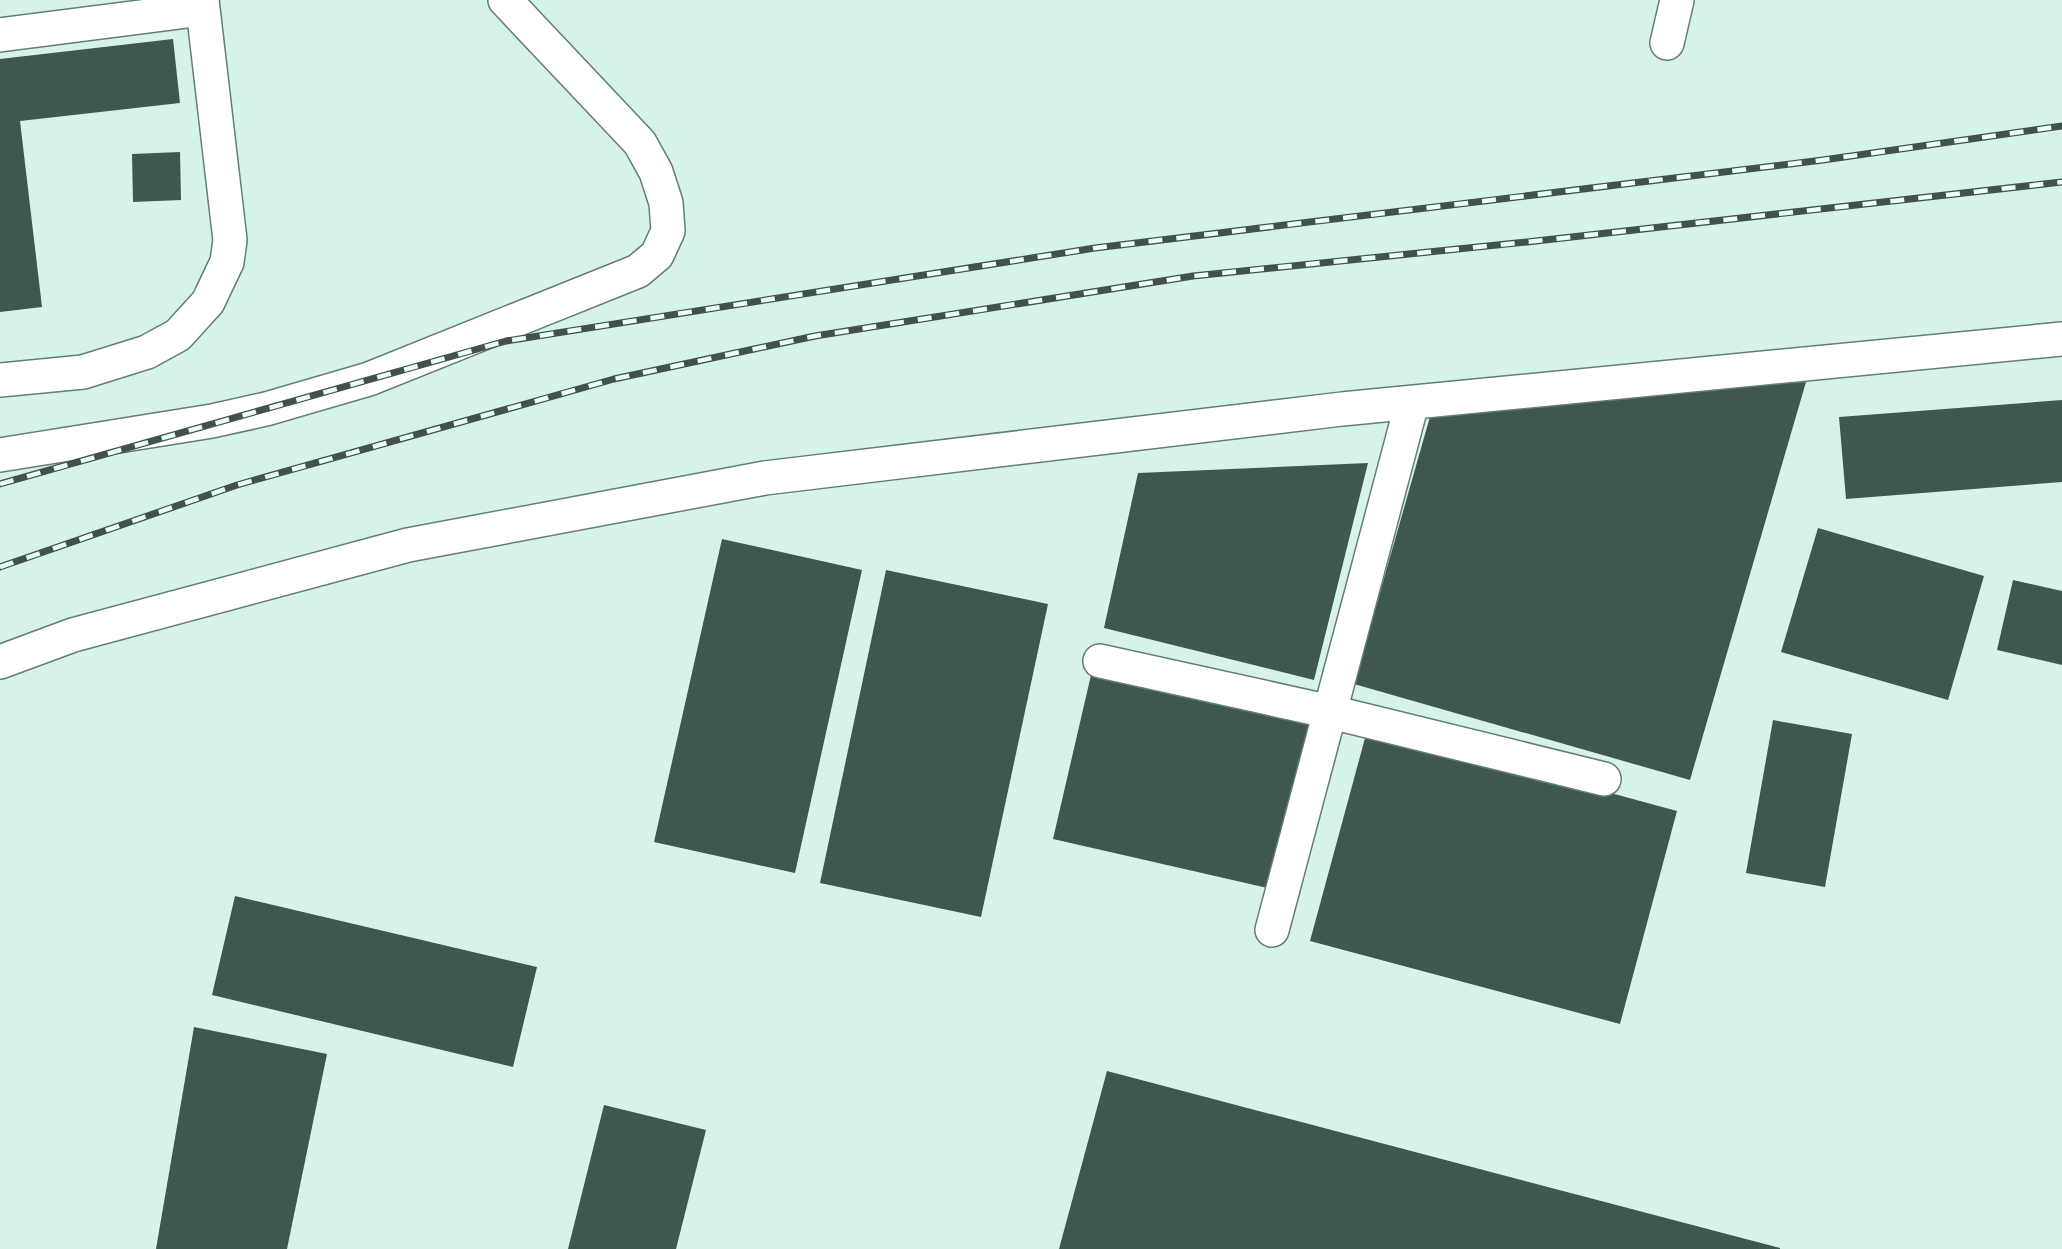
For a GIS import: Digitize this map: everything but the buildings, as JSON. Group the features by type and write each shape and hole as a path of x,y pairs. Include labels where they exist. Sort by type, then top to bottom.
{"lane":[{"path":"0,455 212,421 266,409 369,380 638,271 657,255 668,231 666,203 656,172 640,143 506,0"},
{"path":"1667,43 1677,0"},
{"path":"0,35 203,4 230,240 227,262 208,302 178,334 147,352 83,372 0,380"},
{"path":"0,662 74,635 408,545 754,481 1342,409 2062,339"},
{"path":"1272,930 1412,403"},
{"path":"1100,661 1330,712 1604,779"}],"railway":[{"path":"0,484 506,341 1095,248 1823,160 2062,126"},
{"path":"0,567 237,485 614,379 815,336 1193,276 1527,242 2062,182"}]}
